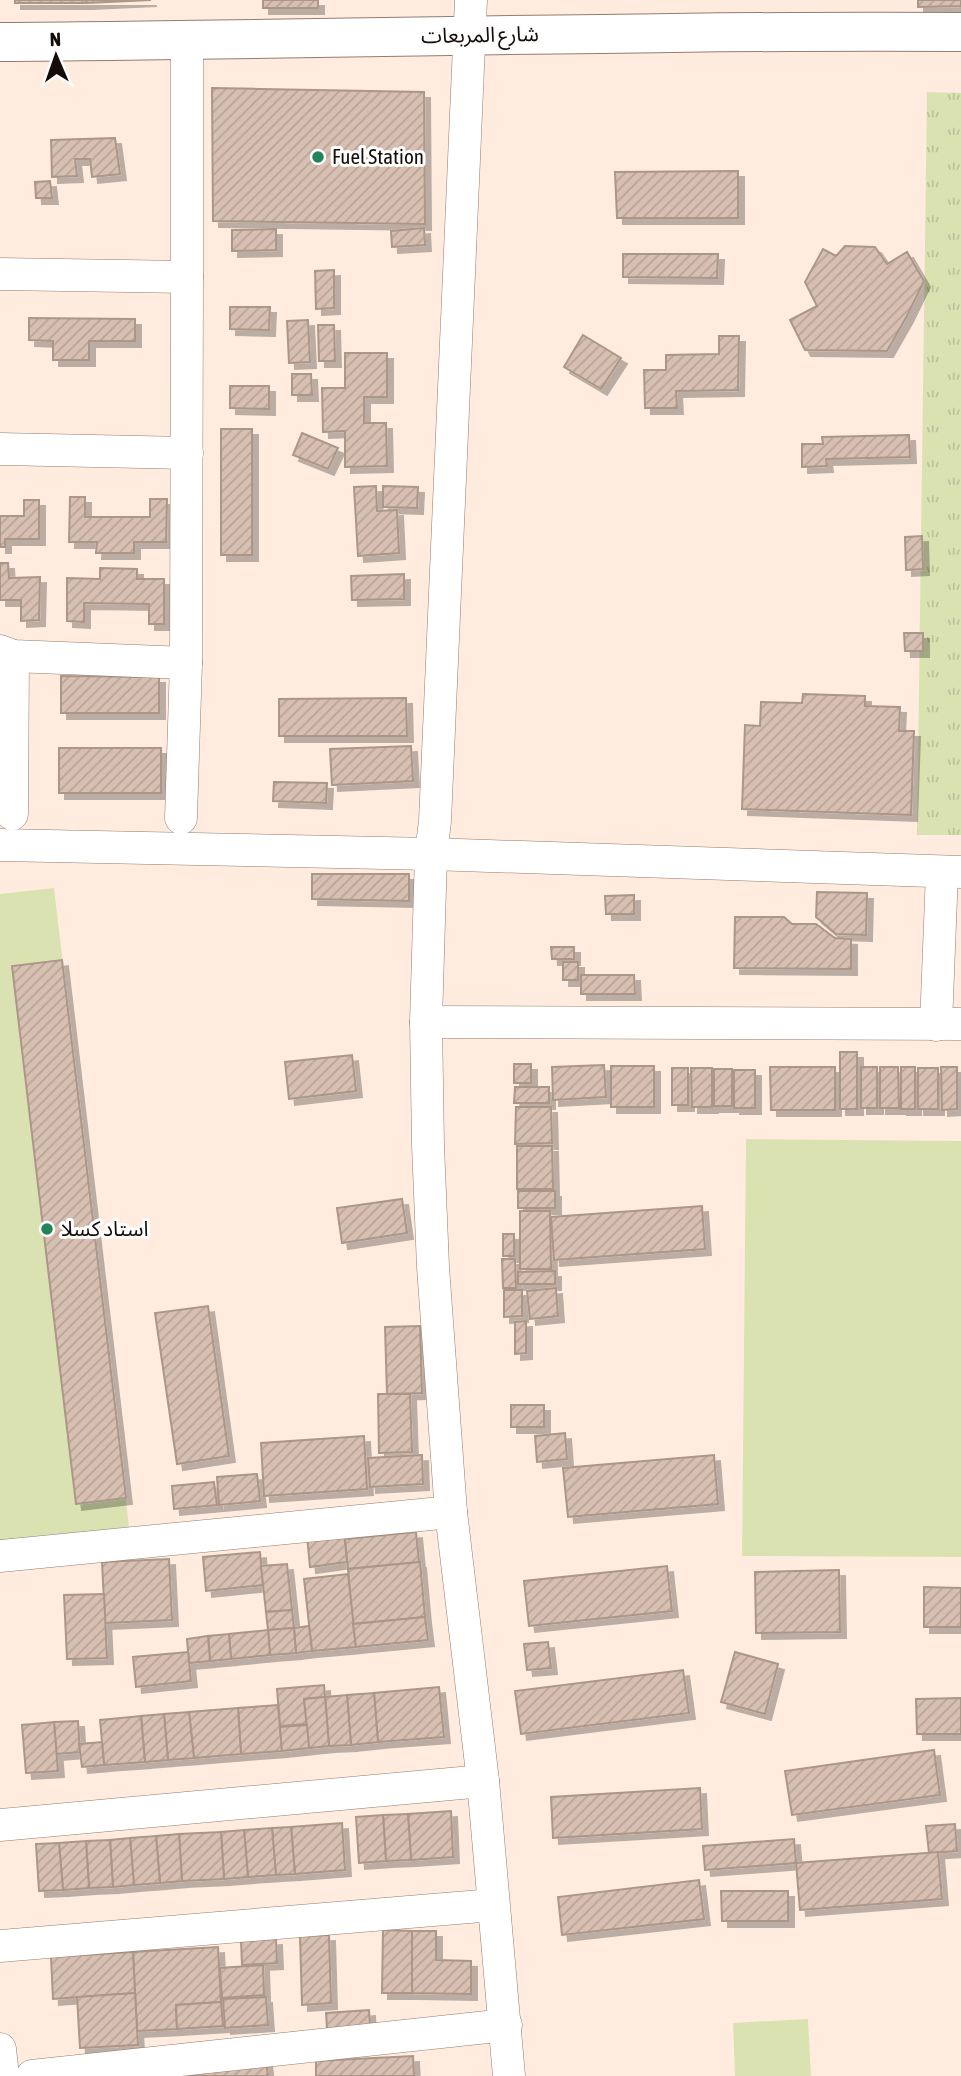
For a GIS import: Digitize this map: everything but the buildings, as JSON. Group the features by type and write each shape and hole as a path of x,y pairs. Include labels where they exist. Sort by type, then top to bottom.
{"main road":[{"name":"شارع المربعات","path":"0,42 187,41 471,17 961,32"}],"street":[{"path":"471,17 436,794 431,854 426,1022 428,1145 433,1267 451,1512 483,1781 509,2076"},
{"path":"181,818 186,663 187,41"},
{"path":"0,274 187,276"},
{"path":"0,449 187,453"},
{"path":"12,814 7,654 186,663"},
{"path":"0,845 431,854 952,872 949,1024 426,1022"},
{"path":"0,1556 451,1512"},
{"path":"0,1825 483,1781"},
{"path":"0,1946 493,1905"},
{"path":"32,2076 506,2025"},
{"path":"0,2049 2,2076"}],"green space":[{"path":"927,92 961,93 961,835 917,835"},
{"name":"استاد كسلا","path":"54,888 129,1527 0,1541 0,894"},
{"path":"746,1139 961,1141 961,1557 742,1556"},
{"path":"808,2019 811,2076 735,2076 733,2023"}],"place":[{"name":"Fuel Station","path":"318,157"},
{"name":"استاد كسلا","path":"47,1229"}]}
